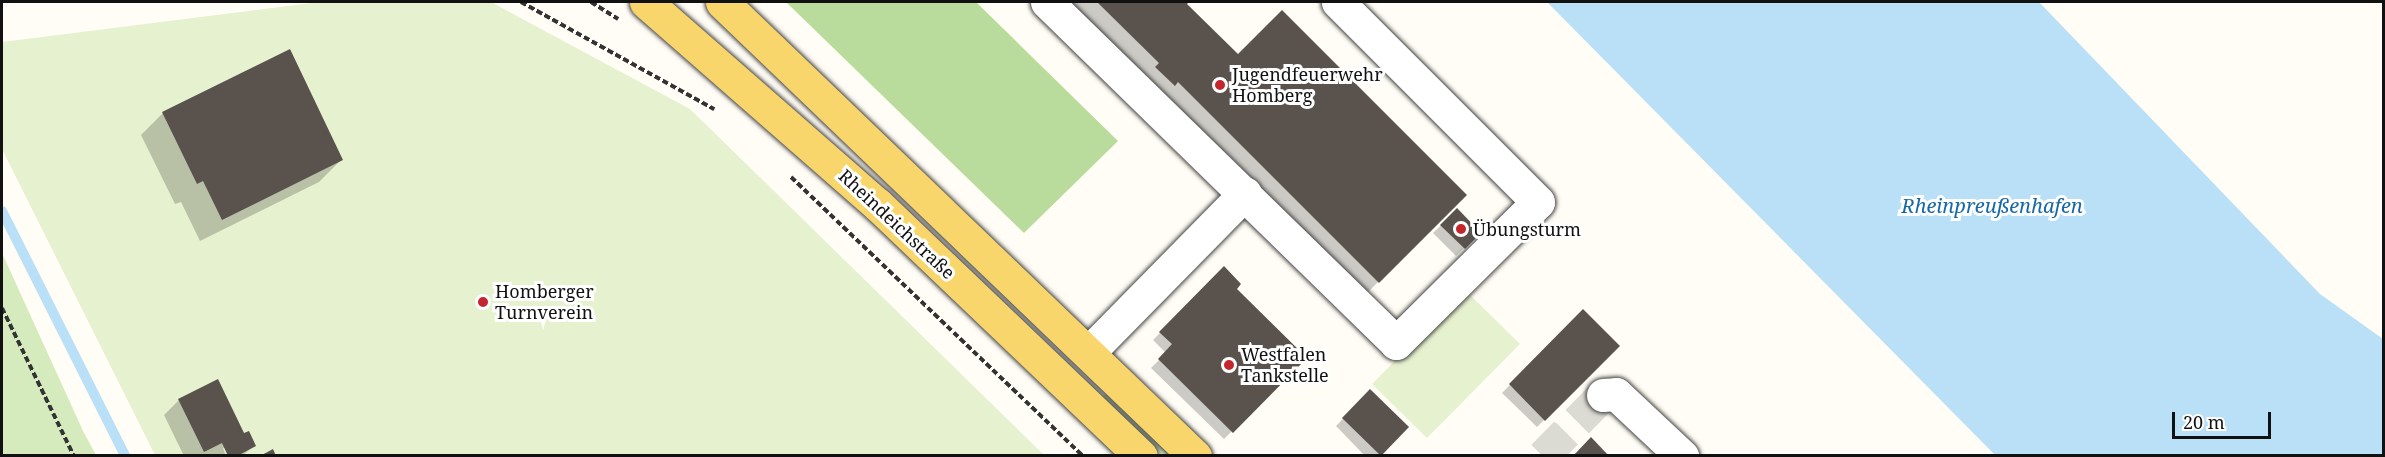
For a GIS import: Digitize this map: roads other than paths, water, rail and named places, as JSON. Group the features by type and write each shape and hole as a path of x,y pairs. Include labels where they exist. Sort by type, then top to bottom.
{"main road":[{"name":"Rheindeichstraße","path":"646,2 877,204 1141,456"},
{"path":"722,2 1196,456"}],"lane":[{"path":"1047,2 1396,343 1538,202 1338,2"},
{"path":"1088,353 1245,193"},
{"path":"1604,395 1616,394 1682,456"}],"water":[{"name":"Rheinpreußenhafen","path":"1547,2 2039,2 2320,294 2383,339 2383,455 1995,455"}],"waterway":[{"path":"2,211 125,456"}],"tunnel":[{"path":"1543,456 1603,395"}],"place":[{"name":"Jugendfeuerwehr Homberg","path":"1220,85"},
{"name":"Übungsturm","path":"1461,229"},
{"name":"Homberger Turnverein","path":"483,302"},
{"name":"Westfalen Tankstelle","path":"1229,365"}]}
